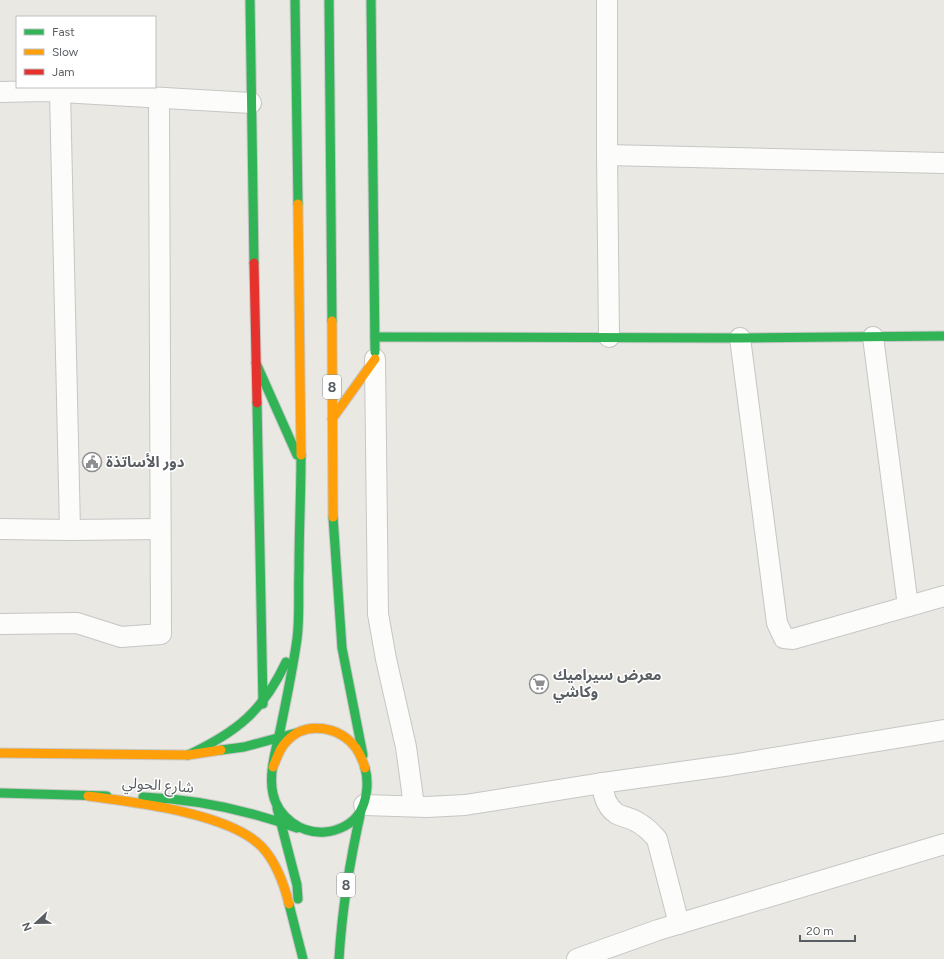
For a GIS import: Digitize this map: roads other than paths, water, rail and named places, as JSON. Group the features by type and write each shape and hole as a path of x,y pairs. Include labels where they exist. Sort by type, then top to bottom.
{"main road":[{"path":"250,0 250,103 263,704"},
{"path":"295,0 300,464 297,637 291,678 273,767 272,781 274,795 297,885 304,959"},
{"name":"8","path":"329,0 333,511 342,648 350,699 367,772"},
{"path":"332,419 375,359 371,0"},
{"path":"375,337 740,338 944,336"},
{"path":"256,363 300,464"},
{"path":"188,754 209,746 252,716 263,704 282,673 297,637"},
{"path":"273,767 278,753 287,740 301,731 321,728 334,731 346,737 355,746 362,758 367,772 368,785 362,808 351,823 339,830 324,833 310,832 299,828 284,816 274,795"},
{"name":"شارع الحولي","path":"0,753 188,754 244,747 301,731"},
{"name":"شارع الحولي","path":"0,793 186,799 256,814 310,832"},
{"path":"88,796 158,806 193,814 216,822 252,839 264,848 280,879 293,918 304,959"},
{"name":"8","path":"339,959 340,934 350,859 362,808"}],"street":[{"path":"607,0 609,337"},
{"path":"0,92 44,91 250,103"},
{"path":"60,92 70,530"},
{"path":"0,624 77,623 121,637 161,634 159,98"},
{"path":"607,155 944,163"},
{"path":"873,336 908,606"},
{"path":"740,338 776,615 780,632 784,638 793,639 944,596"},
{"path":"375,359 378,614 386,659 406,747 414,806"},
{"path":"0,529 160,529"},
{"path":"362,808 465,805 944,730"},
{"path":"602,783 606,801 611,808 618,814 639,823 649,830 656,839 679,924"},
{"path":"577,959 679,924 944,844"}],"place":[{"name":"دور الأساتذة","path":"92,462"},
{"name":"معرض سيراميك وكاشي","path":"539,684"}]}
